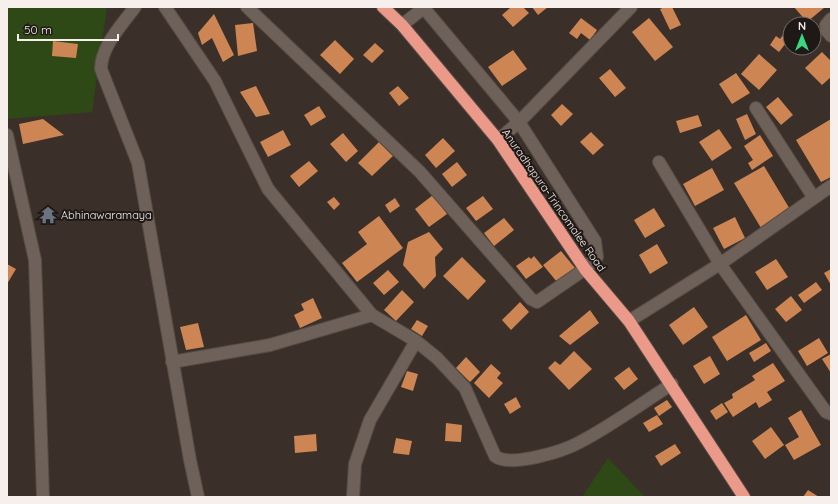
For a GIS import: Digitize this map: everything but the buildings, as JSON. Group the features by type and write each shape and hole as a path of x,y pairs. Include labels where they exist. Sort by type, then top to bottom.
{"highway":[{"name":"Anuradhapura-Trincomalee Road","path":"383,7 402,25 498,140 585,269 629,321 672,384 744,497"}],"street":[{"path":"135,7 105,50 101,59 102,69 138,163 172,362 198,497"},
{"path":"165,7 215,81 268,189 372,315 416,341 437,358 466,388 495,456 499,459 509,461 539,456 580,443 672,384"},
{"path":"247,7 420,172 531,299 537,302 585,269 597,256 595,241 519,122 424,7 402,25"},
{"path":"498,140 519,122 631,7"},
{"path":"831,19 826,26 831,36"},
{"path":"756,108 814,198"},
{"path":"7,135 35,260 44,497"},
{"path":"659,162 720,264 826,412 831,414"},
{"path":"629,321 720,264 831,186"},
{"path":"172,362 270,346 372,315"},
{"path":"353,497 355,464 370,420 416,341"}],"green space":[{"path":"7,7 107,7 92,112 7,119"},
{"path":"608,458 645,497 582,497"}],"place":[{"name":"Abhinawaramaya","path":"48,215"}]}
